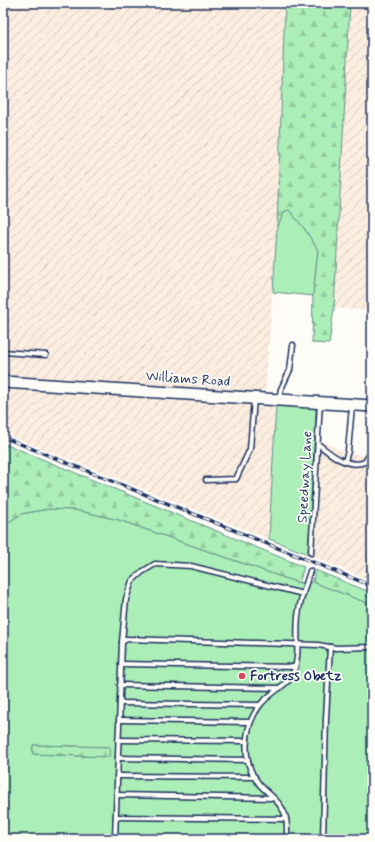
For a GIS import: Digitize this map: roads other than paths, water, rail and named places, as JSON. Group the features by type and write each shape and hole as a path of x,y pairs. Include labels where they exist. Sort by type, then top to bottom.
{"main road":[{"name":"Williams Road","path":"3,382 372,406"}],"lane":[{"path":"279,400 281,389 290,370 293,345"},
{"path":"3,352 46,355"},
{"path":"206,480 236,479 250,449 254,398"},
{"name":"Speedway Lane","path":"311,553 320,402"},
{"path":"345,461 350,436 352,404"},
{"path":"318,444 345,461 358,465 365,462 371,452 372,442"},
{"path":"115,839 122,642 126,599 132,582 142,572 155,564 191,566 303,594"},
{"path":"287,839 286,819 280,804 255,777 248,760 247,741 250,722 260,705 290,679 296,667 299,610 310,571"},
{"path":"122,642 128,639 298,644 330,647 372,647"},
{"path":"323,839 326,718 330,647"},
{"path":"121,664 296,667"},
{"path":"120,685 280,688"},
{"path":"120,704 260,705"},
{"path":"119,720 250,722"},
{"path":"118,740 247,741"},
{"path":"118,758 248,760"},
{"path":"117,776 255,777"},
{"path":"117,795 273,798"},
{"path":"116,817 286,819"}],"railway":[{"path":"3,437 372,586"}],"place":[{"name":"Fortress Obetz","path":"242,676"}]}
